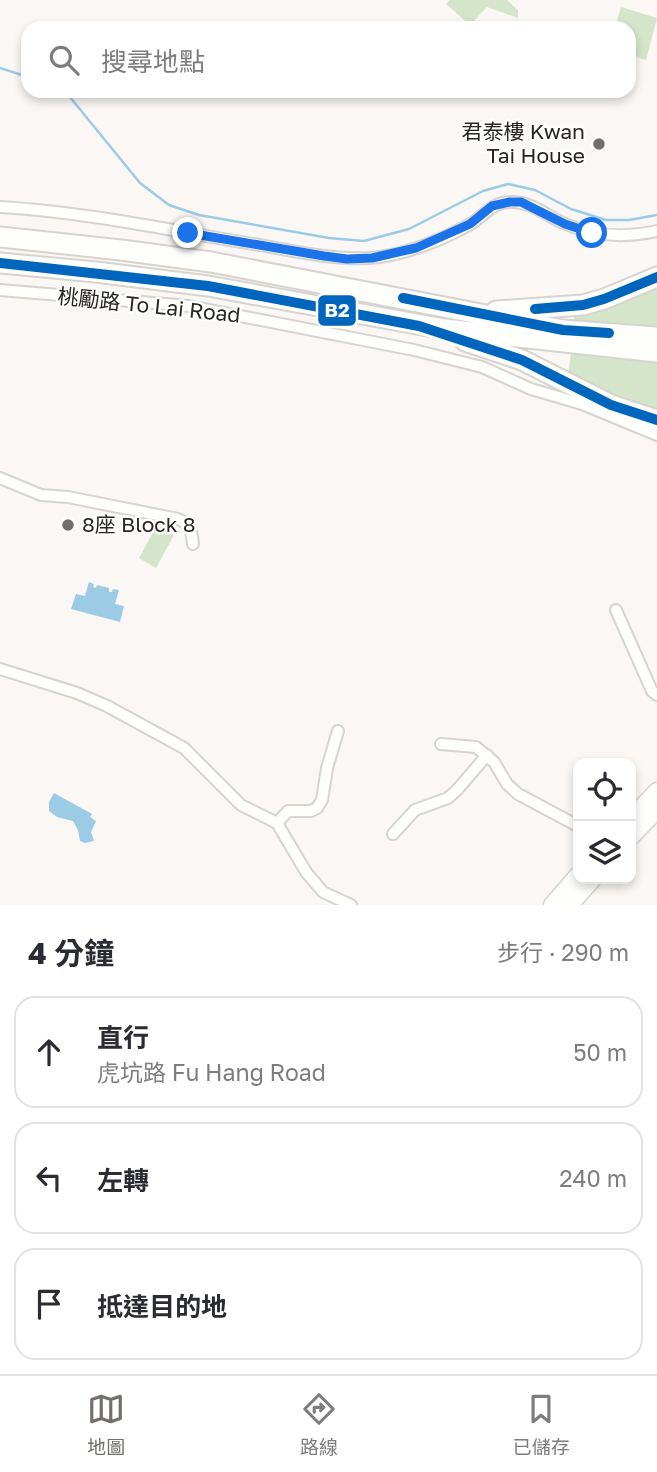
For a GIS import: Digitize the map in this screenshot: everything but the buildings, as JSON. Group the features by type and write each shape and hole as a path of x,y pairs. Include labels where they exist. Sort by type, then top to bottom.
{"highway":[{"path":"0,237 211,262 477,312 657,352"},
{"path":"0,263 208,286 419,326 609,341 657,337"},
{"path":"477,312 583,305 657,277"},
{"path":"419,326 522,360 611,405 657,421"}],"main road":[{"path":"636,813 657,791"},
{"path":"636,832 657,810"},
{"path":"552,905 573,881"},
{"path":"570,905 589,884"}],"street":[{"path":"0,207 120,220 163,230 347,259 382,257 416,248 470,224 492,206 500,203 521,202 565,224 592,233 628,236 657,231"},
{"name":"桃勵路 To Lai Road","path":"0,290 189,306 414,350 482,367 531,389 582,404 657,435"},
{"path":"0,478 41,495 68,497 178,519 186,522 192,530 193,544"},
{"path":"616,610 652,691 657,695"},
{"path":"0,669 77,693 107,706 184,748 241,805 277,823 306,872 323,892 351,905"},
{"path":"277,823 288,811 311,811 317,808 338,731"},
{"path":"442,744 476,747 487,755 501,771 507,784 518,794 573,823"},
{"path":"393,834 415,810 457,790 487,755"}],"green space":[{"path":"450,0 507,0 518,10 518,18 487,7 474,21 465,21 446,4"},
{"path":"621,7 657,18 646,60 636,57 636,21 617,21"},
{"path":"657,284 657,415 568,376 571,353 615,359 615,323 574,320 574,312"},
{"path":"157,525 174,535 156,568 139,558"}],"water":[{"path":"89,582 96,588 97,585 109,588 109,592 113,589 119,590 115,604 124,606 120,622 71,609 76,594 85,596"},
{"path":"54,793 92,814 90,817 96,821 91,832 94,841 80,841 73,821 57,817 49,811 49,802"}],"waterway":[{"path":"0,68 21,75"},
{"path":"71,98 140,183 169,205 199,215 329,238 364,241 409,229 483,191 508,184 535,190 571,209 606,220 629,220 657,215"}],"transit line":[{"name":"B2","path":"0,263 208,286 419,326 522,360 611,405 657,420"},
{"name":"B2","path":"535,309 583,305 657,277"},
{"name":"B2","path":"403,298 563,330 609,333"}],"place":[{"name":"君泰樓 Kwan Tai House","path":"599,144"},
{"name":"8座 Block 8","path":"68,525"}],"route":[{"path":"188,233 324,256 372,258 393,255 440,239 478,219 492,206 521,202 565,224 592,233"}]}
